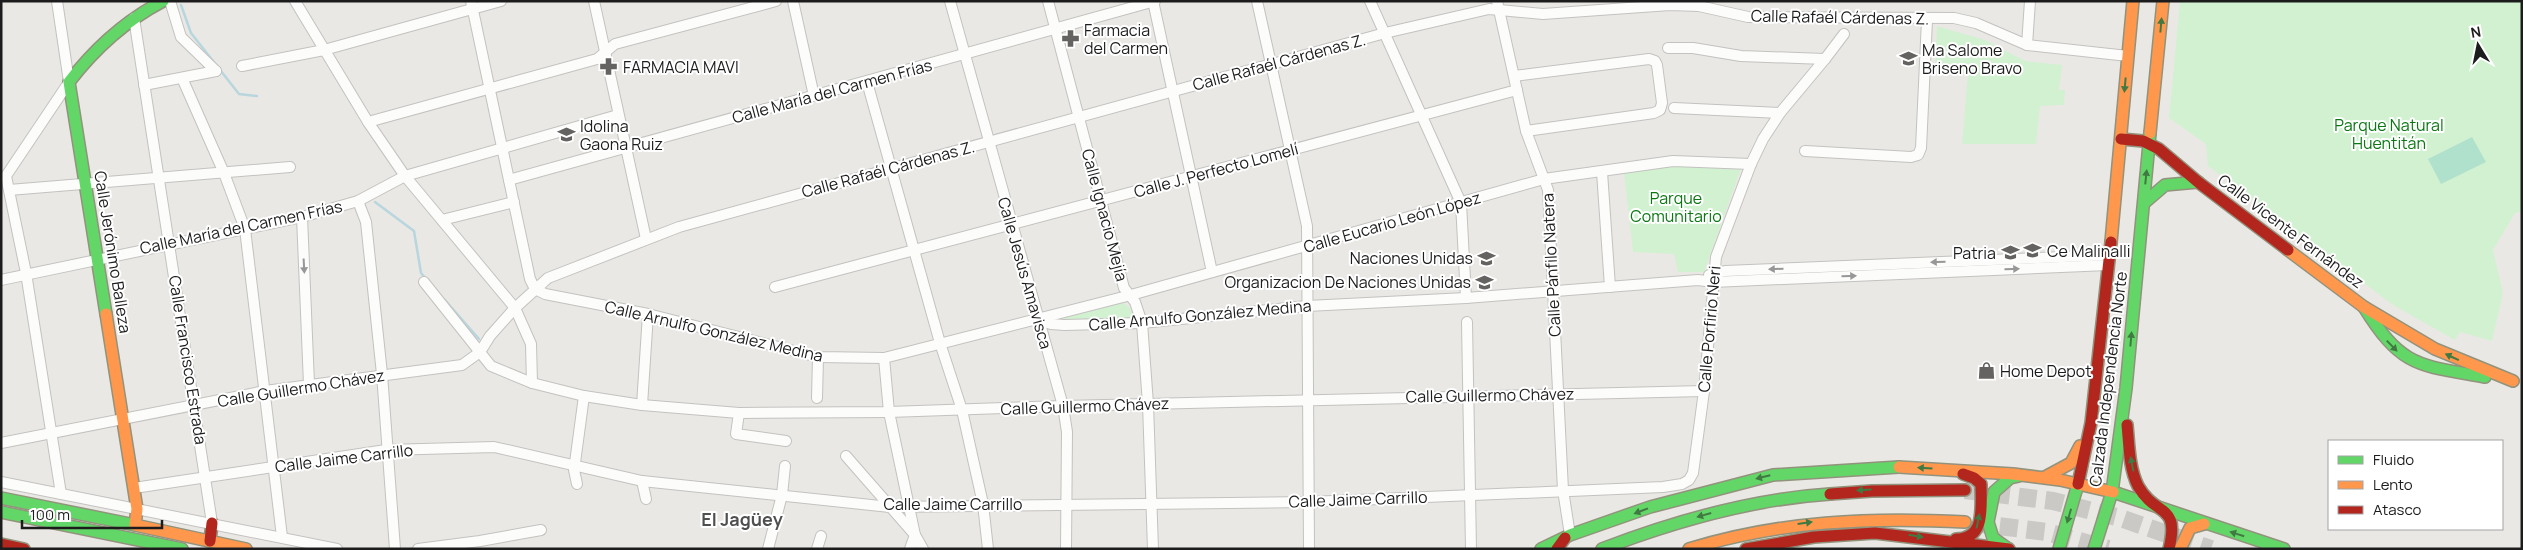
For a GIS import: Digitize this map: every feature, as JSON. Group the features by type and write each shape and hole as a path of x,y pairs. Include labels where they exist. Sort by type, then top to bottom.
{"main road":[{"name":"Calzada Independencia Norte","path":"2059,549 2078,484 2090,423 2109,260 2133,1"},
{"name":"Calzada Independencia Norte","path":"2094,549 2112,492 2124,404 2163,1"},
{"path":"70,82 90,58 134,18 163,2"},
{"name":"Calle Jerónimo Balleza","path":"70,82 134,488 137,509 135,525"},
{"name":"Calle Vicente Fernández","path":"2121,139 2150,143 2171,158 2198,182 2364,307 2435,349 2518,381"},
{"name":"Calle Vicente Fernández","path":"2144,203 2165,185 2198,182"},
{"name":"Calle Vicente Fernández","path":"2364,307 2377,330 2390,345 2405,357 2440,371 2518,381"},
{"path":"2124,404 2135,478 2154,506 2171,515 2173,519 2174,531 2169,549"},
{"path":"2044,477 2068,467 2072,463 2090,423"},
{"path":"1541,549 1568,537 1714,488 1773,475 1890,467 2024,475 2078,484 2112,492 2284,549"},
{"path":"1940,540 1971,537 1976,533 1981,506 1981,484 1974,478 1951,470"},
{"path":"2009,549 1996,542 1990,533 1988,522 1992,497 1998,486 2010,478 2024,475"},
{"path":"1602,549 1675,523 1762,501 1853,491 1907,488 1965,490"},
{"path":"1,498 246,549"},
{"path":"1,512 182,549"},
{"path":"1689,549 1742,534 1830,520 1923,519 1965,522"},
{"path":"210,541 212,523"},
{"path":"2180,549 2187,530 2194,524 2204,524"},
{"path":"1746,549 1814,537 1875,533 2009,549"},
{"path":"1557,549 1568,537"},
{"path":"1,544 24,549"}],"street":[{"name":"Calle Jerónimo Balleza","path":"57,1 70,82"},
{"path":"295,1 368,122 405,176 515,308 531,344 532,383"},
{"path":"242,66 324,50 472,5 501,1"},
{"path":"594,1 646,239"},
{"path":"368,122 490,90 597,59 615,44 776,1"},
{"path":"793,1 814,96"},
{"name":"Calle Jesús Amavisca","path":"950,1 1063,406 1067,432 1066,549"},
{"name":"Calle Ignacio Mejía","path":"1048,1 1124,288 1131,295 1142,323 1148,404 1153,549"},
{"path":"1154,1 1212,272"},
{"name":"Calle María del Carmen Frías","path":"509,180 1056,30 1154,1"},
{"path":"1257,1 1307,226 1309,549"},
{"path":"1370,1 1461,203 1466,298"},
{"path":"2027,45 2030,1"},
{"path":"144,85 216,71 181,37 163,2"},
{"name":"Calle Rafaél Cárdenas Z.","path":"480,352 490,336 515,308 548,278 679,227 1385,33 1498,6 1543,14 1699,3 1748,17 1927,20 1954,18 1976,23 2027,45 2128,56"},
{"path":"472,5 530,279 534,289"},
{"name":"Calle Pánfilo Natera","path":"1498,6 1526,131 1548,190 1557,394 1568,537"},
{"name":"Calle Francisco Estrada","path":"134,18 212,523"},
{"path":"1805,151 1911,157 1918,155 1921,148 1927,20"},
{"name":"Calle Porfirio Neri","path":"1690,480 1693,473 1704,391 1716,257 1751,164 1780,113 1826,59 1844,34"},
{"path":"1668,48 1693,48 1741,56 1826,59"},
{"path":"1514,76 1650,59 1657,64 1662,103 1660,110 1654,113 1526,131"},
{"path":"182,78 224,173 245,229 282,537"},
{"path":"61,494 26,273 9,190 4,179 70,82"},
{"path":"867,82 940,343 962,410 983,504 988,549"},
{"name":"Calle J. Perfecto Lomelí","path":"775,287 1517,90"},
{"path":"1674,108 1780,113"},
{"name":"Calle María del Carmen Frías","path":"1,280 169,243 302,217 358,202 405,176 618,115"},
{"name":"Calle Eucario León López","path":"1038,320 1544,179 1673,161 1751,164"},
{"path":"9,190 290,167"},
{"path":"1602,172 1610,287"},
{"path":"358,202 366,222 382,374 386,450 395,549"},
{"path":"442,220 514,202"},
{"path":"302,217 309,384"},
{"name":"Calle Arnulfo González Medina","path":"534,289 546,294 648,314 818,357 884,358 1038,320 1050,324 1064,325 1142,323 1307,306 1553,293 1713,278 2109,260"},
{"name":"Calle Guillermo Chávez","path":"424,282 491,366 532,383 584,396 642,405 739,413 889,412 1063,406 1704,391"},
{"path":"642,405 648,314"},
{"path":"1467,322 1471,549"},
{"name":"Calle Guillermo Chávez","path":"1,443 265,391 382,374 462,365 480,352"},
{"path":"817,398 818,357"},
{"path":"884,358 889,412 915,535 910,549"},
{"path":"577,484 574,464 584,396"},
{"path":"739,413 736,434 786,441"},
{"name":"Calle Jaime Carrillo","path":"134,488 386,450 494,447 642,481 890,507 983,504 1309,502 1663,487 1682,484 1690,480"},
{"path":"846,456 915,535 923,549"},
{"path":"768,549 782,495 784,466"},
{"path":"642,481 646,499"},
{"path":"1,482 337,549"},
{"path":"418,549 480,541 541,530"},
{"path":"817,549 821,536"}],"green space":[{"name":"Parque Natural Huentitán","path":"2180,1 2522,1 2522,211 2515,213 2493,250 2503,293 2492,341 2460,332 2455,340 2393,305 2208,166 2206,144 2169,118"},
{"path":"1937,26 1985,40 2025,61 2062,65 2059,90 2065,90 2064,105 2040,106 2036,144 1962,144 1968,73 1935,69"},
{"path":"2472,137 2486,162 2441,184 2428,159"},
{"name":"Parque Comunitario","path":"1744,160 1704,272 1678,272 1674,254 1633,252 1623,164"},
{"path":"1120,301 1129,307 1134,318 1067,321 1061,317"}],"waterway":[{"path":"181,5 191,33 239,94 257,96"},
{"path":"375,202 414,231 421,273 427,280"},
{"path":"444,299 479,339"}],"tunnel":[{"path":"1965,490 2053,501 2120,518 2211,549"},
{"path":"1973,523 2047,532 2108,549"}],"traffic: fast":[{"path":"106,314 69,82 89,58 123,26 163,1"},
{"path":"2112,492 2126,388 2150,133"},
{"path":"2144,203 2165,185 2198,182"},
{"path":"2364,307 2377,327 2401,353 2427,366 2485,377"},
{"path":"1541,549 1570,535 1650,507 1773,475 1899,467"},
{"path":"2007,548 1993,538 1988,522 1994,492 2010,478 2019,476"},
{"path":"2059,549 2078,484"},
{"path":"2094,549 2112,492"},
{"path":"2113,492 2284,549"},
{"path":"1602,549 1657,529 1742,506 1830,494"},
{"path":"1,498 135,525"},
{"path":"1,512 182,549"}],"traffic: slow":[{"path":"2111,242 2133,1"},
{"path":"2150,133 2163,1"},
{"path":"2288,250 2364,307 2435,349 2513,381"},
{"path":"106,314 137,509 135,525 246,549"},
{"path":"2045,477 2071,463 2080,446"},
{"path":"1899,467 2013,474 2060,480 2113,492"},
{"path":"1689,549 1757,532 1826,523 1895,520 1965,522"},
{"path":"2180,549 2190,528 2204,524"}],"traffic: jam":[{"path":"2121,139 2143,141 2159,149 2198,182 2288,250"},
{"path":"2078,484 2091,423 2111,242"},
{"path":"2127,425 2131,464 2138,486 2145,496 2169,517 2172,534 2169,549"},
{"path":"1956,539 1966,538 1973,534 1980,520 1981,512 1981,484 1974,478 1963,474"},
{"path":"1830,494 1872,491 1965,490"},
{"path":"210,541 212,523"},
{"path":"1746,549 1814,537 1875,533 2009,549"},
{"path":"1557,549 1565,538"},
{"path":"1,544 24,549"}],"place":[{"name":"Farmacia del Carmen","path":"1070,39"},
{"name":"Ma Salome Briseno Bravo","path":"1908,59"},
{"name":"FARMACIA MAVI","path":"609,67"},
{"name":"Idolina Gaona Ruiz","path":"566,135"},
{"name":"Ce Malinalli","path":"2033,251"},
{"name":"Patria","path":"2010,253"},
{"name":"Naciones Unidas","path":"1487,258"},
{"name":"Organizacion De Naciones Unidas","path":"1485,282"},
{"name":"Home Depot","path":"1986,371"}],"district":[{"name":"El Jagüey","path":"742,520"}]}
